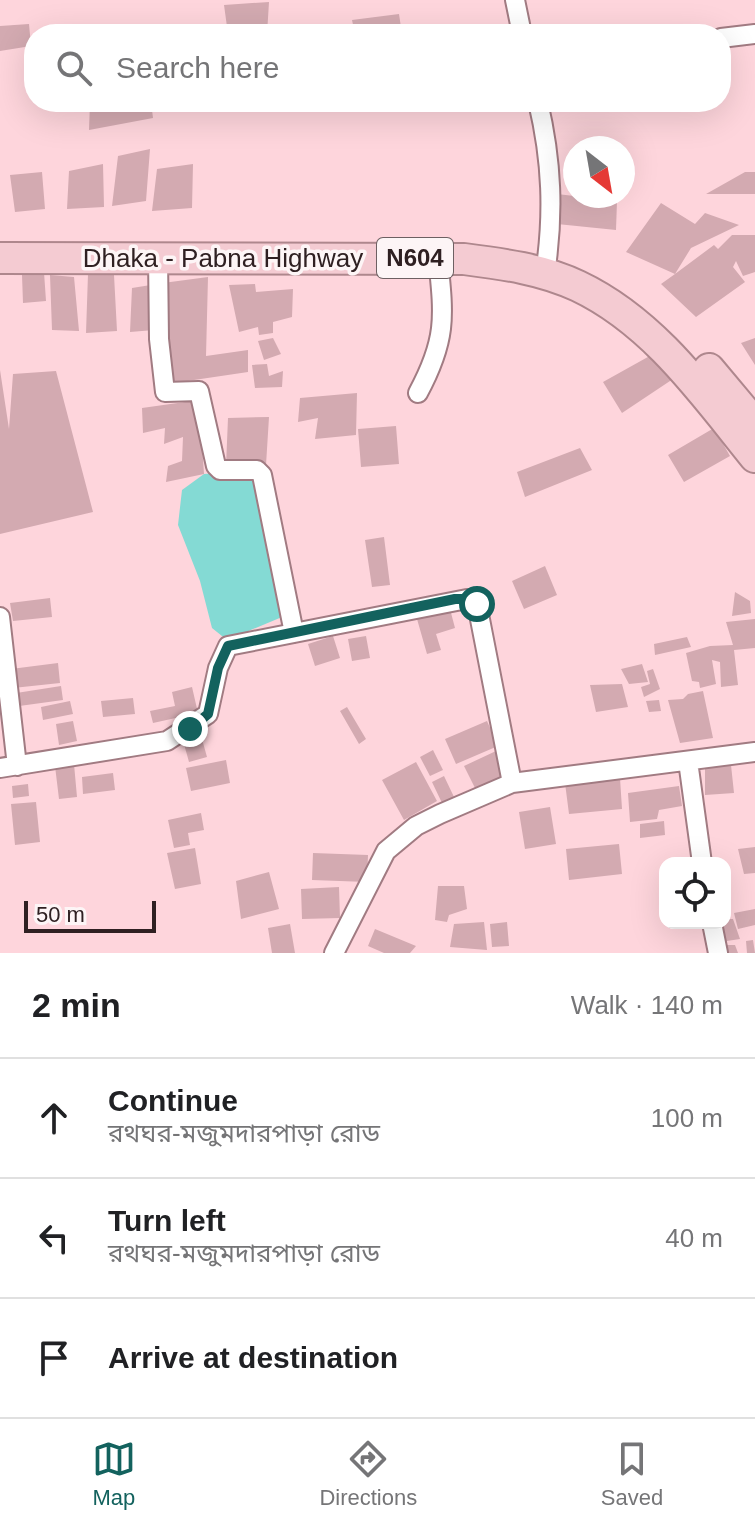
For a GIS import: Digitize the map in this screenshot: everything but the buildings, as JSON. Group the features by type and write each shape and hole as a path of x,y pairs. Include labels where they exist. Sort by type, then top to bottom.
{"highway":[{"name":"Dhaka - Pabna Highway","path":"0,240 468,240 546,265 608,303 656,342 694,379 755,457"},
{"name":"Dhaka - Pabna Highway","path":"0,258 438,258 589,270 672,329 755,424"}],"street":[{"path":"515,0 520,24"},
{"path":"731,37 755,34"},
{"path":"541,112 552,178 546,265"},
{"path":"158,257 159,339 165,392 199,391 216,466 220,470 257,470 262,475 294,633"},
{"path":"418,393 435,360 443,332 438,258"},
{"path":"0,617 8,767 167,741 208,714 218,668 228,646 467,599 477,604 512,783"},
{"path":"334,953 366,883 386,851 399,837 440,814 512,783 755,752"},
{"path":"688,761 701,857"},
{"path":"713,929 718,953"}],"shaded area":[{"path":"0,0 755,0 755,953 0,953"}],"water":[{"path":"236,472 254,476 282,617 227,640 212,628 200,581 178,525 182,490 204,474"}],"route":[{"path":"190,729 208,714 222,654 228,646 455,599 467,599 477,604"}]}
